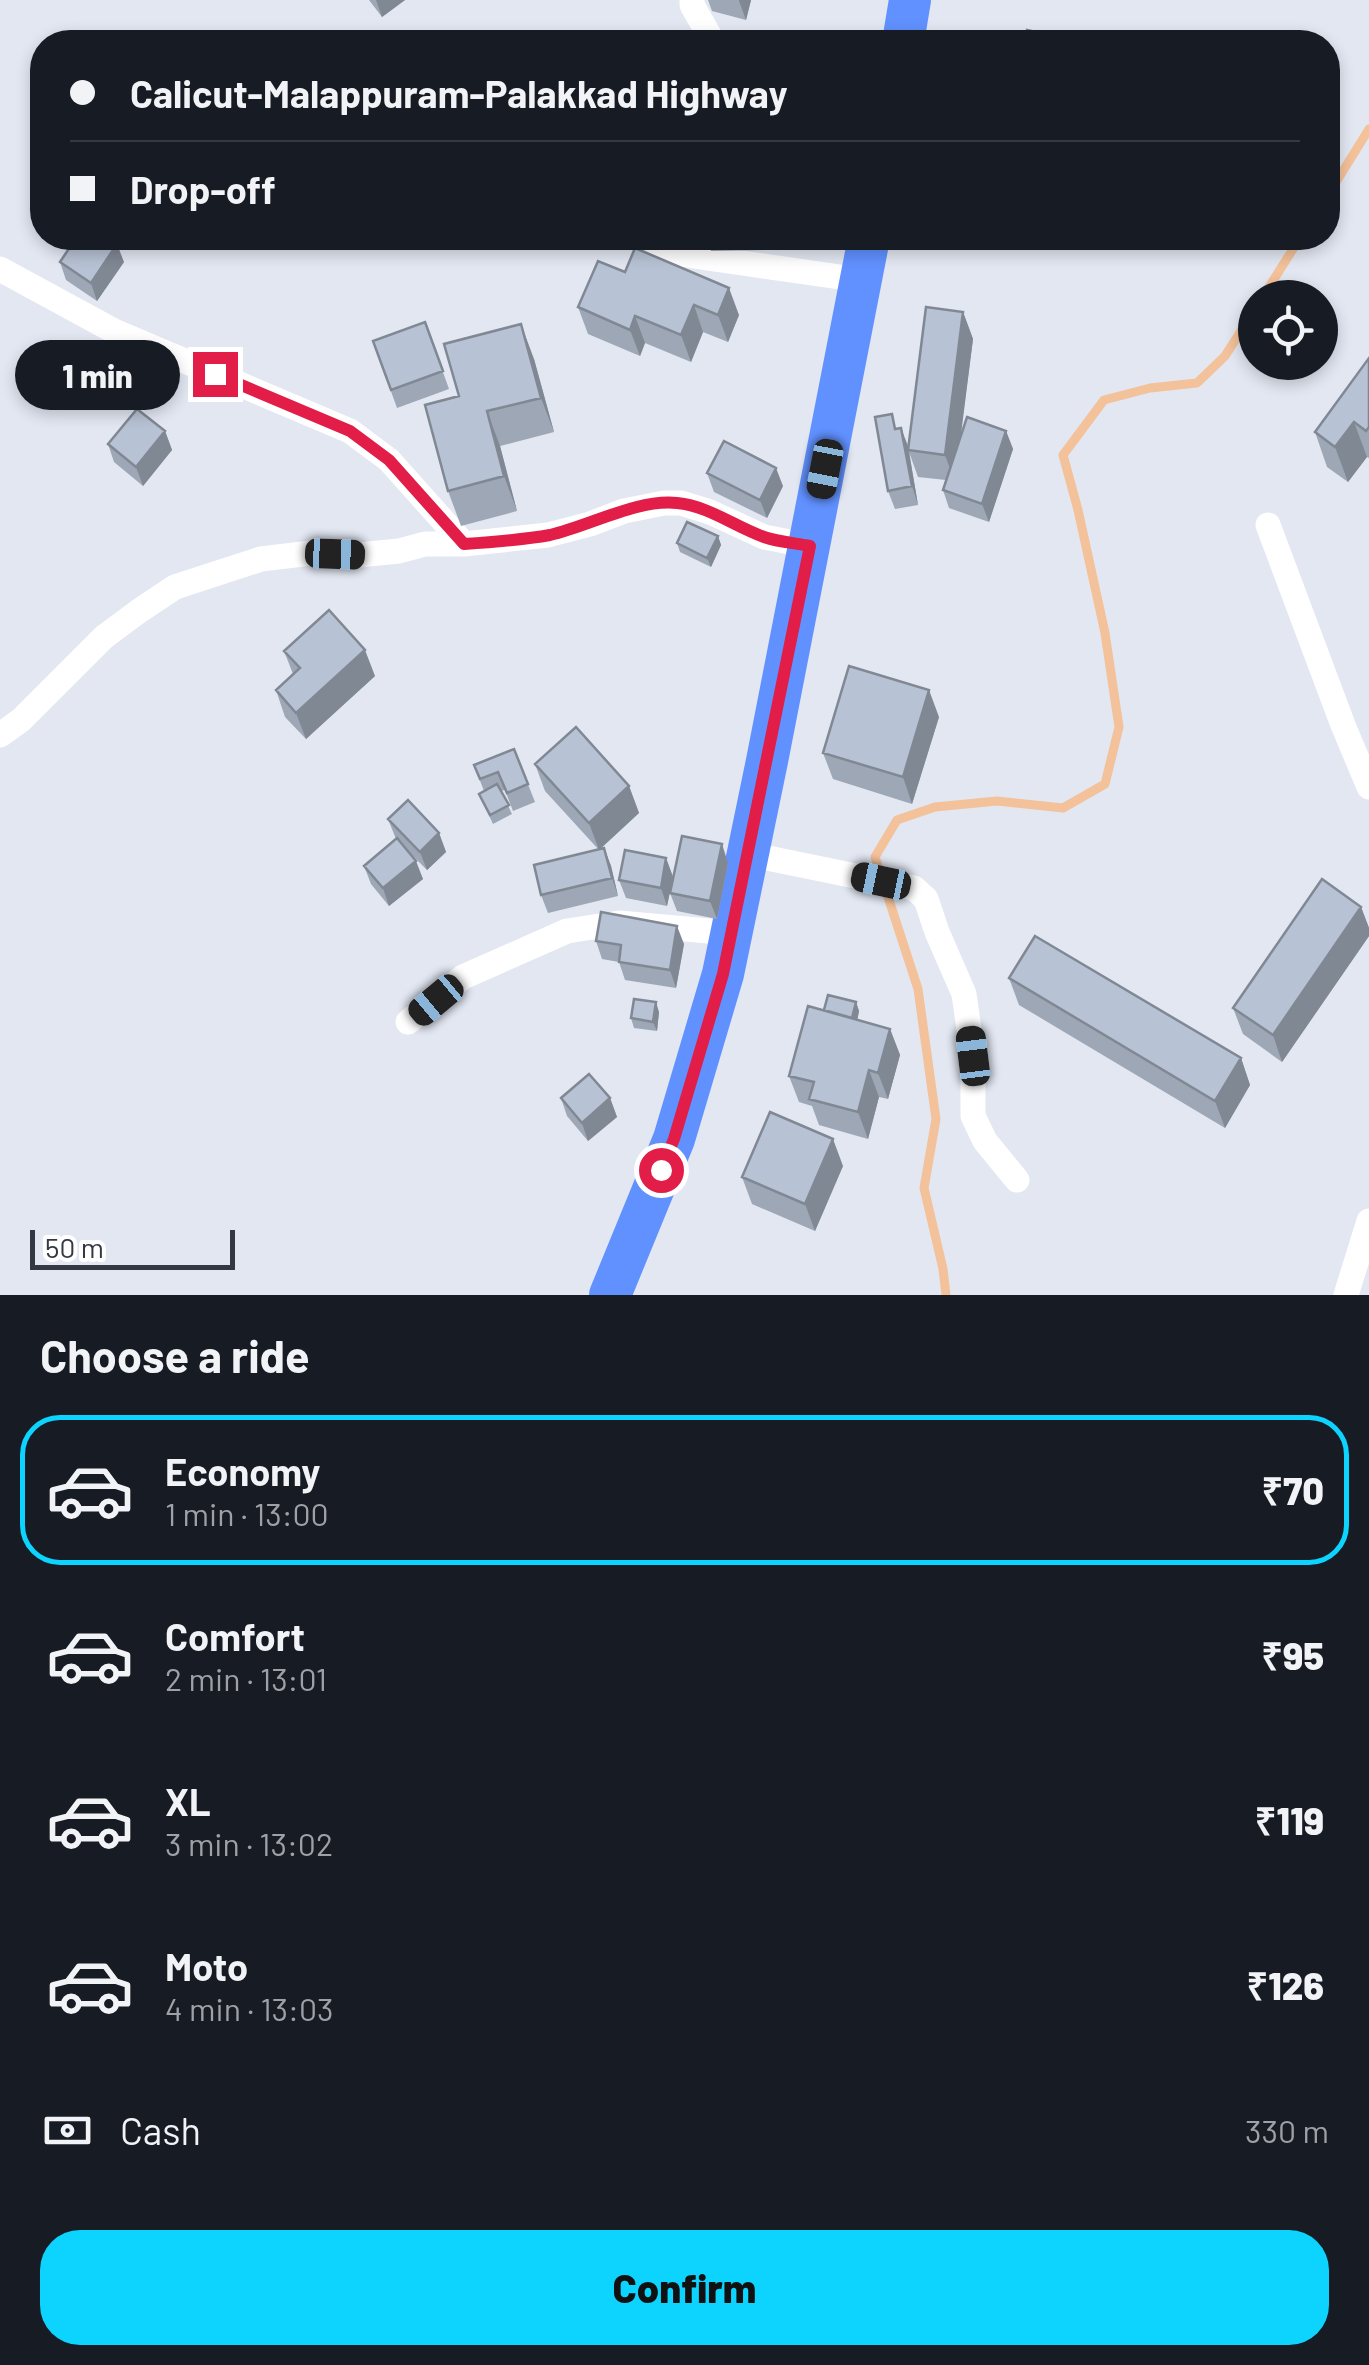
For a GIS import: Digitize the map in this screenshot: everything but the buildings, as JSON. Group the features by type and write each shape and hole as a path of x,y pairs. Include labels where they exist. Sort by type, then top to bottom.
{"highway":[{"path":"906,30 910,0"},
{"path":"610,1295 674,1139 732,932 765,858 810,546 867,250"}],"street":[{"path":"692,0 706,30"},
{"path":"652,250 862,280"},
{"path":"0,269 114,330 350,431 389,460 464,544"},
{"path":"0,735 22,720 104,637 175,587 262,558 311,553 359,555 426,544 548,535 664,503 681,503 764,537 810,546"},
{"path":"1268,525 1369,786"},
{"path":"765,858 914,888 926,899 964,994 973,1056 974,1116 985,1142 1016,1180"},
{"path":"408,1022 463,977 567,931 619,924 732,932"},
{"path":"1346,1295 1369,1221"}],"waterway":[{"path":"1340,176 1369,129"},
{"path":"1273,280 1292,250"},
{"path":"946,1295 924,1188 936,1119 918,989 875,857 897,820 935,807 997,801 1063,808 1105,784 1119,727 1105,633 1063,455 1104,400 1150,388 1197,383 1225,356 1238,336"}],"route":[{"path":"215,374 350,431 389,460 464,544 548,535 624,511 681,503 764,537 810,546 723,974 674,1139 661,1170"}]}
